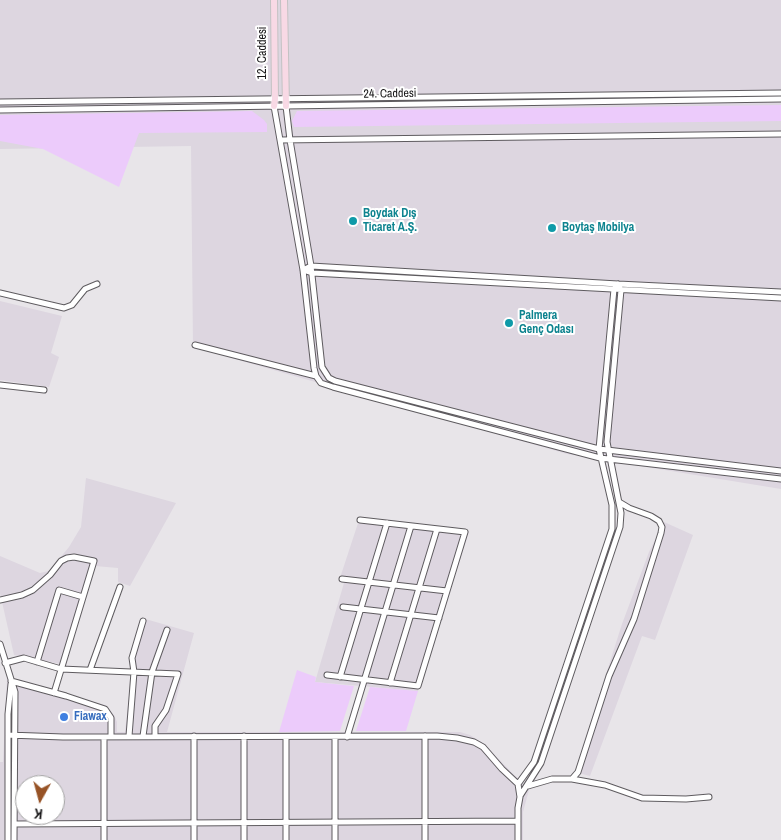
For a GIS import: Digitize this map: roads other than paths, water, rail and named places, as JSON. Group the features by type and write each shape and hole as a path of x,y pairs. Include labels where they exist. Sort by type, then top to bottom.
{"main road":[{"name":"12. Caddesi","path":"274,0 274,102"},
{"name":"12. Caddesi","path":"284,0 286,102"}],"street":[{"name":"24. Caddesi","path":"286,102 781,93"},
{"name":"24. Caddesi","path":"0,102 781,99"},
{"name":"24. Caddesi","path":"0,110 274,102"},
{"path":"274,102 303,270 316,376 321,383 600,458 781,479"},
{"path":"286,102 290,140 312,273 322,367 329,378 334,381 599,449 781,471"},
{"path":"280,140 781,134"},
{"path":"303,270 311,266 616,287 621,290 781,298"},
{"path":"303,270 312,273 616,287 781,292"},
{"path":"0,293 64,308 72,305 85,289 97,284"},
{"path":"518,784 534,762 611,533 613,509 599,449 616,287"},
{"path":"520,797 541,763 619,532 621,518 619,502 606,442 621,290"},
{"path":"195,344 316,376"},
{"path":"0,385 44,390"},
{"path":"572,779 581,767 609,676 634,619 662,531 661,525 657,520 619,502"},
{"path":"327,675 418,686 465,532 360,520"},
{"path":"340,677 386,523"},
{"path":"347,737 411,526"},
{"path":"390,683 437,529"},
{"path":"0,600 30,592 44,581 61,561 72,557 94,561 54,693"},
{"path":"342,579 447,591"},
{"path":"90,670 120,587"},
{"path":"36,662 59,590 83,597"},
{"path":"343,607 439,618"},
{"path":"129,736 134,672 132,658 143,622"},
{"path":"142,736 152,672 167,630"},
{"path":"0,644 3,662 15,692 14,840"},
{"path":"3,662 24,658 61,668 178,674 166,710 155,726 154,736"},
{"path":"11,681 107,711 111,718 111,736"},
{"path":"8,840 8,735 11,681"},
{"path":"8,735 104,737 452,737 477,744 518,784 520,797 518,840"},
{"path":"194,736 194,840"},
{"path":"244,736 244,840"},
{"path":"286,736 286,840"},
{"path":"425,736 425,840"},
{"path":"104,737 104,840"},
{"path":"335,737 336,840"},
{"path":"0,764 8,767"},
{"path":"527,786 552,779 572,779 605,785 642,798 686,799 709,797"},
{"path":"14,824 518,821"},
{"path":"0,822 8,822"}],"place":[{"name":"Boydak Dış Ticaret A.Ş.","path":"353,221"},
{"name":"Boytaş Mobilya","path":"552,228"},
{"name":"Palmera Genç Odası","path":"509,323"},
{"name":"Fiawax","path":"64,717"}]}
